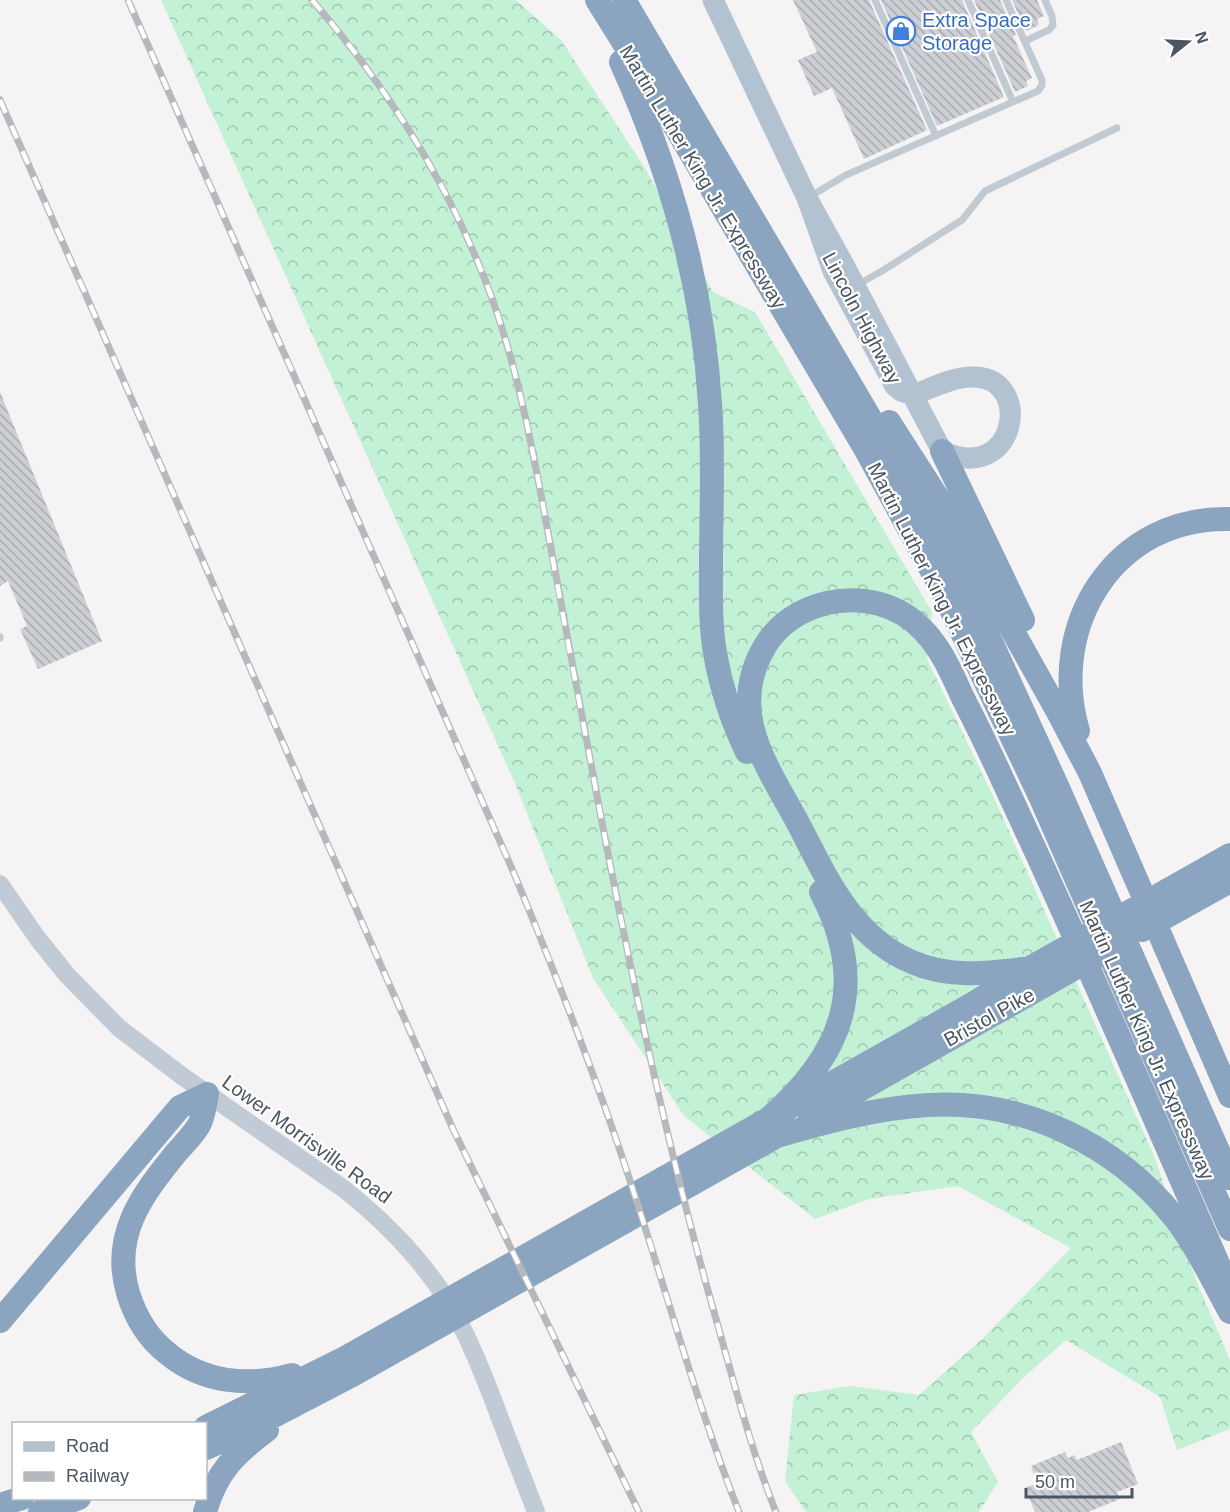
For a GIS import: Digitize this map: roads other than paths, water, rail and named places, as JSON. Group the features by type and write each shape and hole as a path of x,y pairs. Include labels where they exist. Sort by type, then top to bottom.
{"highway":[{"path":"595,0 659,156 682,230 695,289 705,348 711,421 712,627 724,696 750,759 830,912 843,953 844,996 834,1036 818,1068 772,1128"},
{"name":"Martin Luther King Jr. Expressway","path":"595,0 660,101 866,450 939,585 1022,755 1230,1228"},
{"name":"Martin Luther King Jr. Expressway","path":"624,0 916,498 993,646 1230,1178"},
{"path":"783,270 921,469 1059,712 1090,773 1230,1096"},
{"path":"942,451 1045,668 1059,712"},
{"path":"1090,773 1074,717 1071,664 1077,627 1093,592 1115,564 1152,537 1192,523 1230,519"},
{"path":"1065,961 1030,968 962,974 926,967 902,957 877,942 863,929 842,903 761,753 750,721 749,686 756,663 776,631 797,614 822,604 862,601 895,609 912,620 939,650 983,737 1042,864 1230,1291"},
{"path":"1167,903 1230,855"},
{"path":"1201,897 1230,881"},
{"path":"1201,897 1230,887"},
{"name":"Bristol Pike","path":"772,1128 1167,903 1201,897"},
{"path":"205,1512 217,1480 236,1455 308,1399 402,1337 772,1128 1030,968"},
{"path":"1196,1015 1230,1060"},
{"path":"207,1094 200,1123 148,1189 136,1207 129,1225 124,1250 125,1275 135,1312 156,1343 176,1360 200,1373 228,1381 258,1382 274,1380 345,1358 402,1337"},
{"path":"0,1321 180,1107 207,1094"},
{"path":"772,1128 928,1105 990,1109 1046,1123 1067,1132 1110,1157 1162,1203 1189,1239 1230,1312"},
{"path":"207,1427 345,1358"},
{"path":"207,1448 308,1399"},
{"path":"0,1505 15,1500"},
{"path":"40,1512 73,1500"}],"main road":[{"name":"Lincoln Highway","path":"717,1 807,198 856,286 942,451"},
{"name":"Lincoln Highway","path":"807,198 833,271 891,381 901,391 913,395"},
{"path":"913,395 953,380 976,377 995,384 1007,399 1011,417 1009,427 1006,436 993,451 974,458 964,458 942,451"},
{"name":"Lower Morrisville Road","path":"0,884 53,958 102,1013 150,1053 344,1189 385,1225 418,1260 447,1301 466,1337 536,1512"}],"lane":[{"path":"875,0 936,136"},
{"path":"968,0 1013,102"},
{"path":"807,198 846,175 1038,91 1042,80 1006,0"},
{"path":"1025,41 1049,30 1053,25 1045,0"},
{"path":"856,286 962,220 985,191 1117,128"}],"railway":[{"path":"128,0 513,871 546,951 621,1152 697,1394 739,1512"},
{"path":"312,0 393,105 438,180 477,260 502,329 531,442 617,900 661,1104 694,1238 734,1383 757,1461 776,1512"},
{"path":"0,100 453,1129 639,1512"}],"place":[{"name":"Extra Space Storage","path":"901,31"}]}
